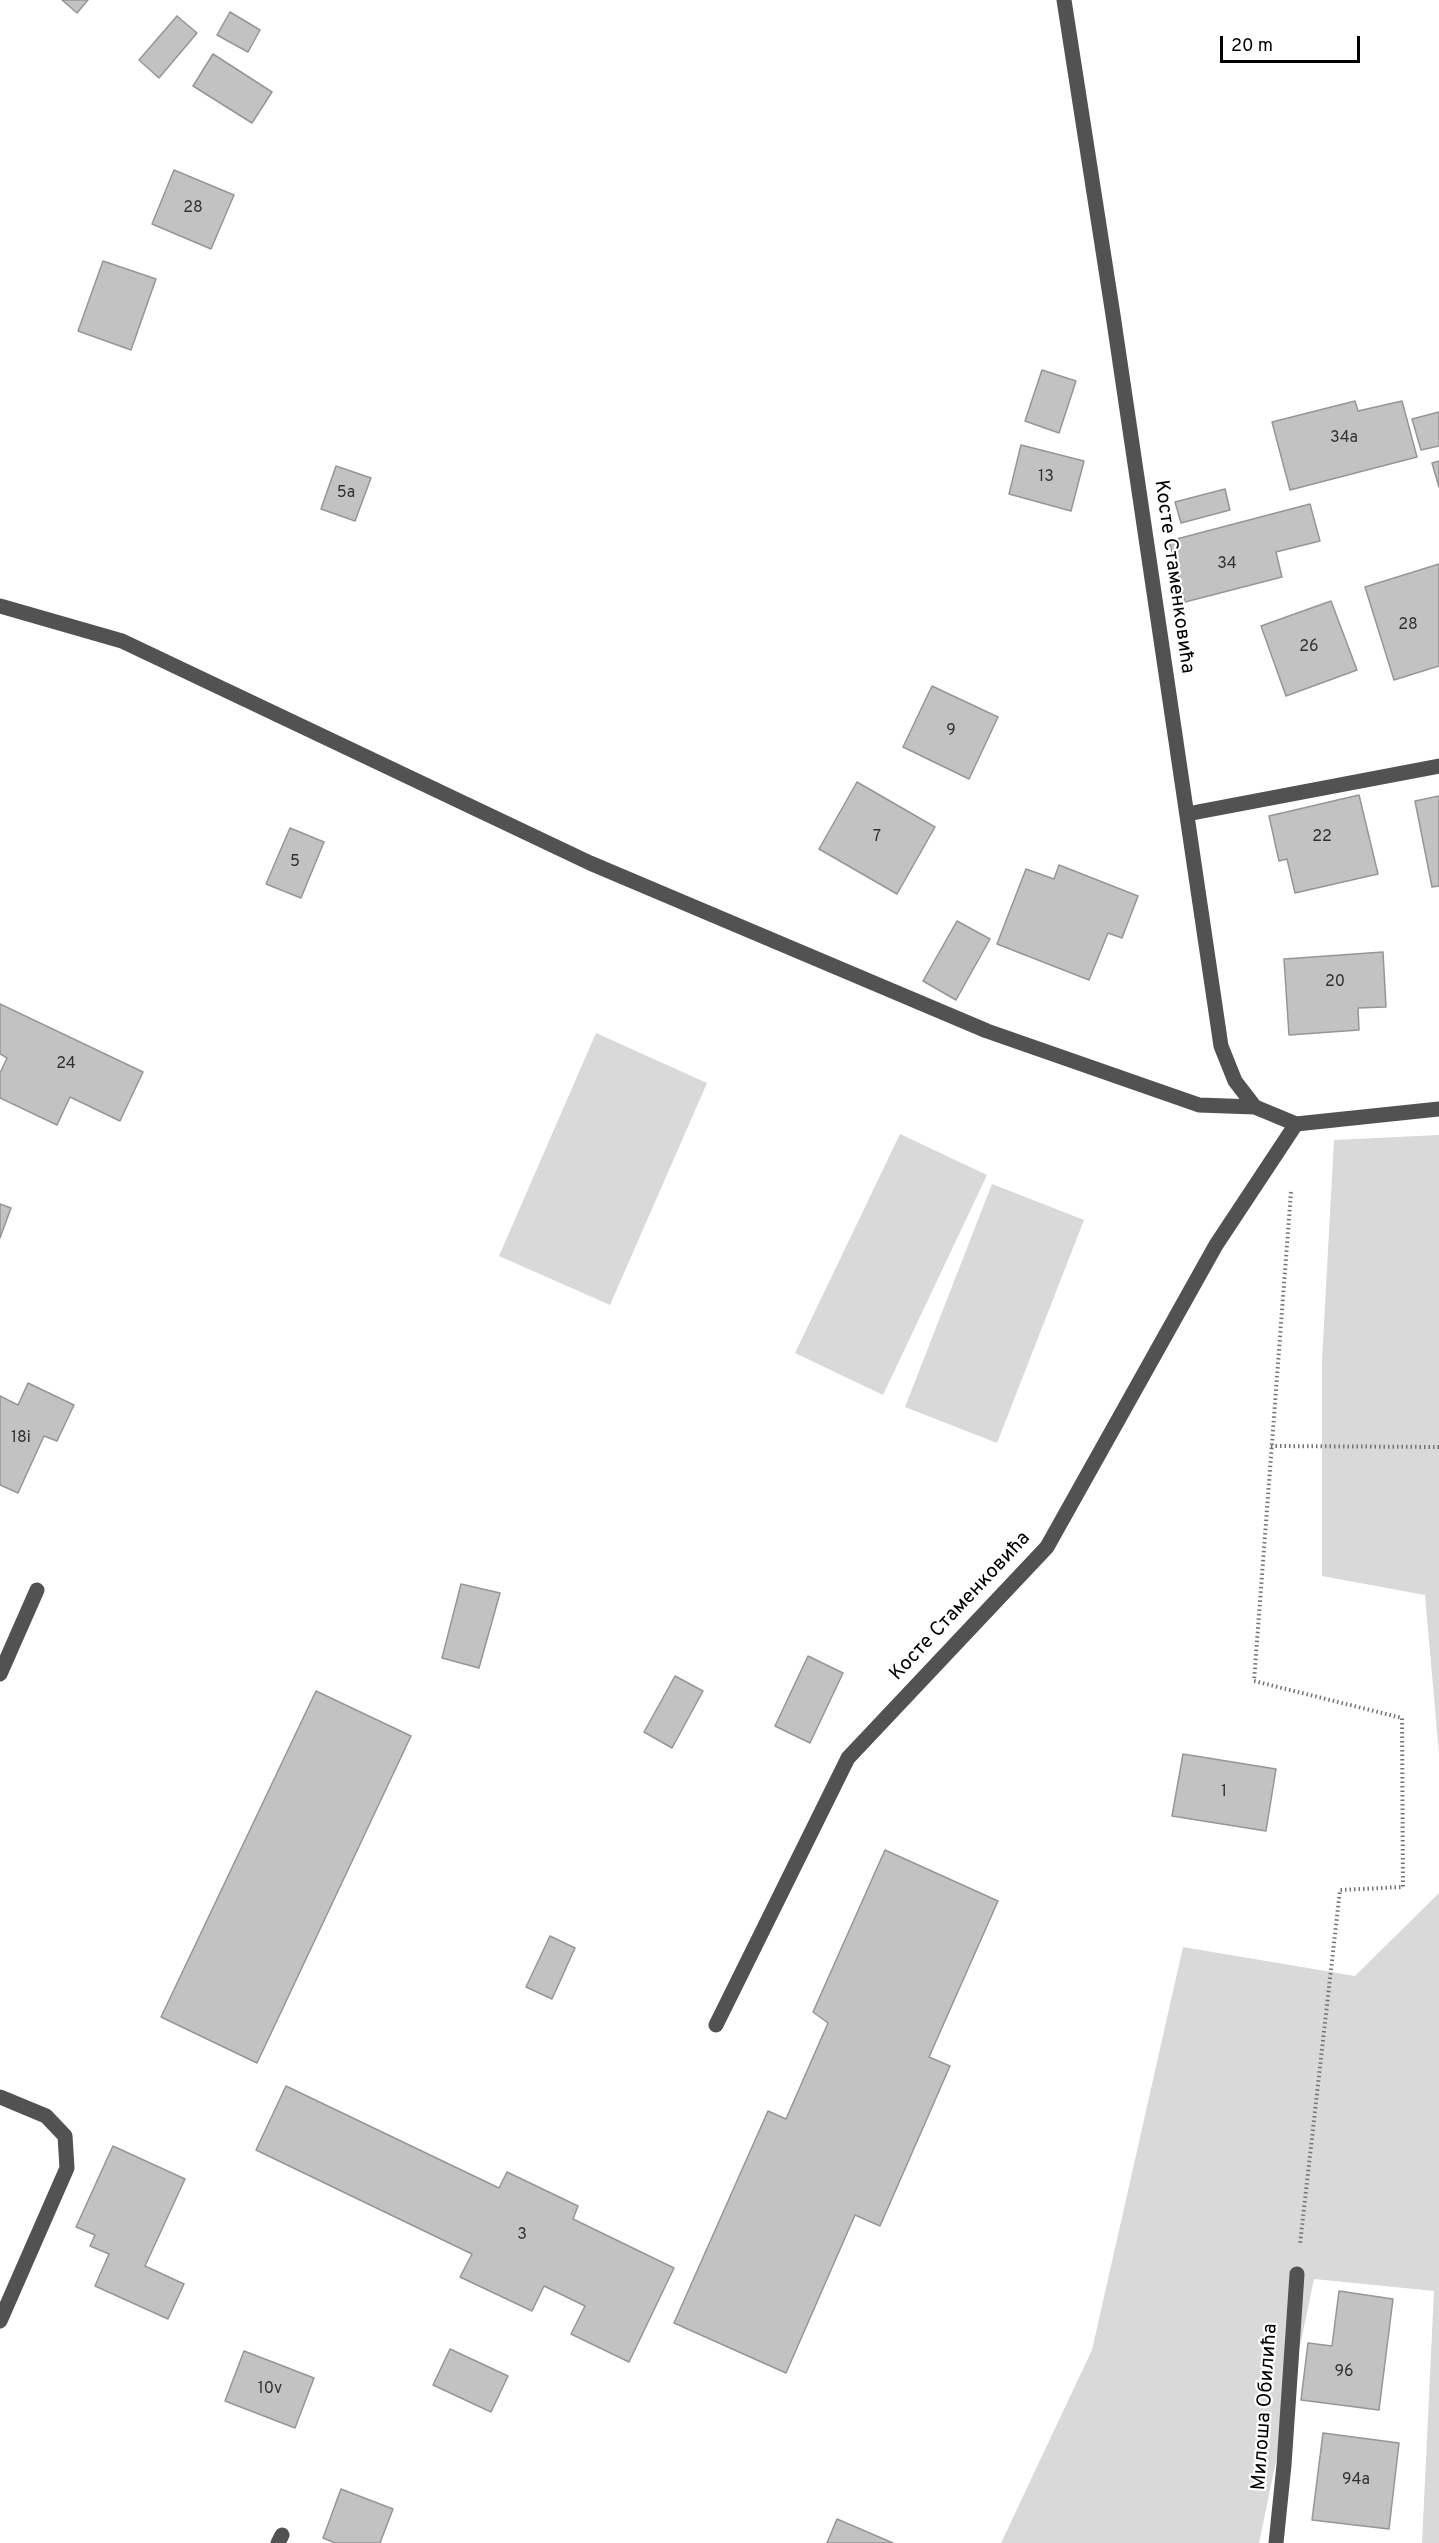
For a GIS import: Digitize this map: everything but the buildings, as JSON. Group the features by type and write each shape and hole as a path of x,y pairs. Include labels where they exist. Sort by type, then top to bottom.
{"street":[{"name":"Косте Стаменковића","path":"1064,0 1221,1046 1235,1081 1254,1107"},
{"path":"0,606 122,641 590,863 987,1031 1199,1105 1254,1107 1296,1124 1439,1109"},
{"path":"1187,814 1439,766"},
{"name":"Косте Стаменковића","path":"716,2025 848,1758 1047,1547 1216,1245 1296,1124"},
{"path":"0,1674 37,1590"},
{"path":"0,2097 46,2116 65,2136 67,2168 0,2320"},
{"name":"Милоша Обилића","path":"1276,2543 1284,2465 1297,2274"}],"path":[{"path":"1291,1184 1254,1681 1402,1718 1403,1887 1340,1890 1297,2274"},
{"path":"1271,1446 1439,1447"}],"shaded area":[{"path":"596,1033 707,1083 610,1305 499,1256"},
{"path":"900,1134 987,1175 883,1395 795,1353"},
{"path":"1439,1135 1439,1754 1425,1595 1322,1576 1322,1361 1334,1140"},
{"path":"992,1184 1084,1220 997,1443 905,1407"},
{"path":"1439,1893 1439,2543 1422,2543 1434,2291 1314,2279 1259,2543 1001,2543 1092,2350 1183,1947 1355,1976"}]}
